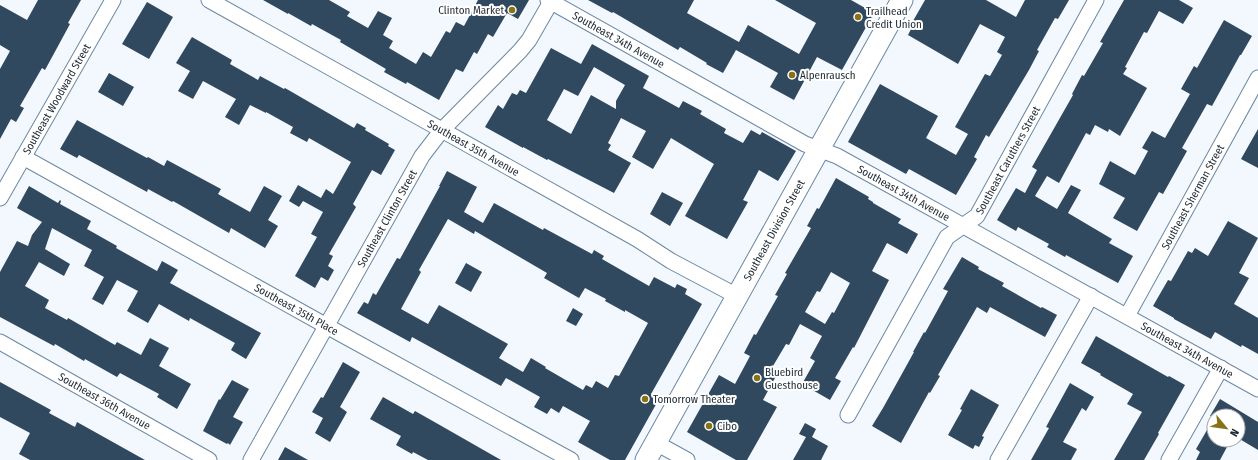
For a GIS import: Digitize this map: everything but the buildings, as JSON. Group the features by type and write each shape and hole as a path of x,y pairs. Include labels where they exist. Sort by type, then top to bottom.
{"main road":[{"name":"Southeast Division Street","path":"651,451 819,149 897,2"}],"street":[{"name":"Southeast Woodward Street","path":"0,198 113,0"},
{"name":"Southeast 35th Avenue","path":"209,0 637,239 671,261 737,296"},
{"name":"Southeast Caruthers Street","path":"848,415 947,237 977,216 1096,0"},
{"name":"Southeast Clinton Street","path":"251,460 422,156 442,130 520,51 529,40 551,1"},
{"name":"Southeast 34th Avenue","path":"551,1 805,144 837,156 1258,389"},
{"name":"Southeast Sherman Street","path":"1127,316 1258,78"},
{"name":"Southeast 35th Place","path":"23,157 326,326 571,460"},
{"path":"998,460 1091,296"},
{"name":"Southeast 36th Avenue","path":"0,342 209,460"},
{"path":"1169,460 1221,368"},
{"path":"651,451 687,460"}],"place":[{"name":"Clinton Market","path":"512,10"},
{"name":"Trailhead Credit Union","path":"858,17"},
{"name":"Alpenrausch","path":"792,75"},
{"name":"Bluebird Guesthouse","path":"757,378"},
{"name":"Tomorrow Theater","path":"645,399"},
{"name":"Cibo","path":"709,426"}]}
